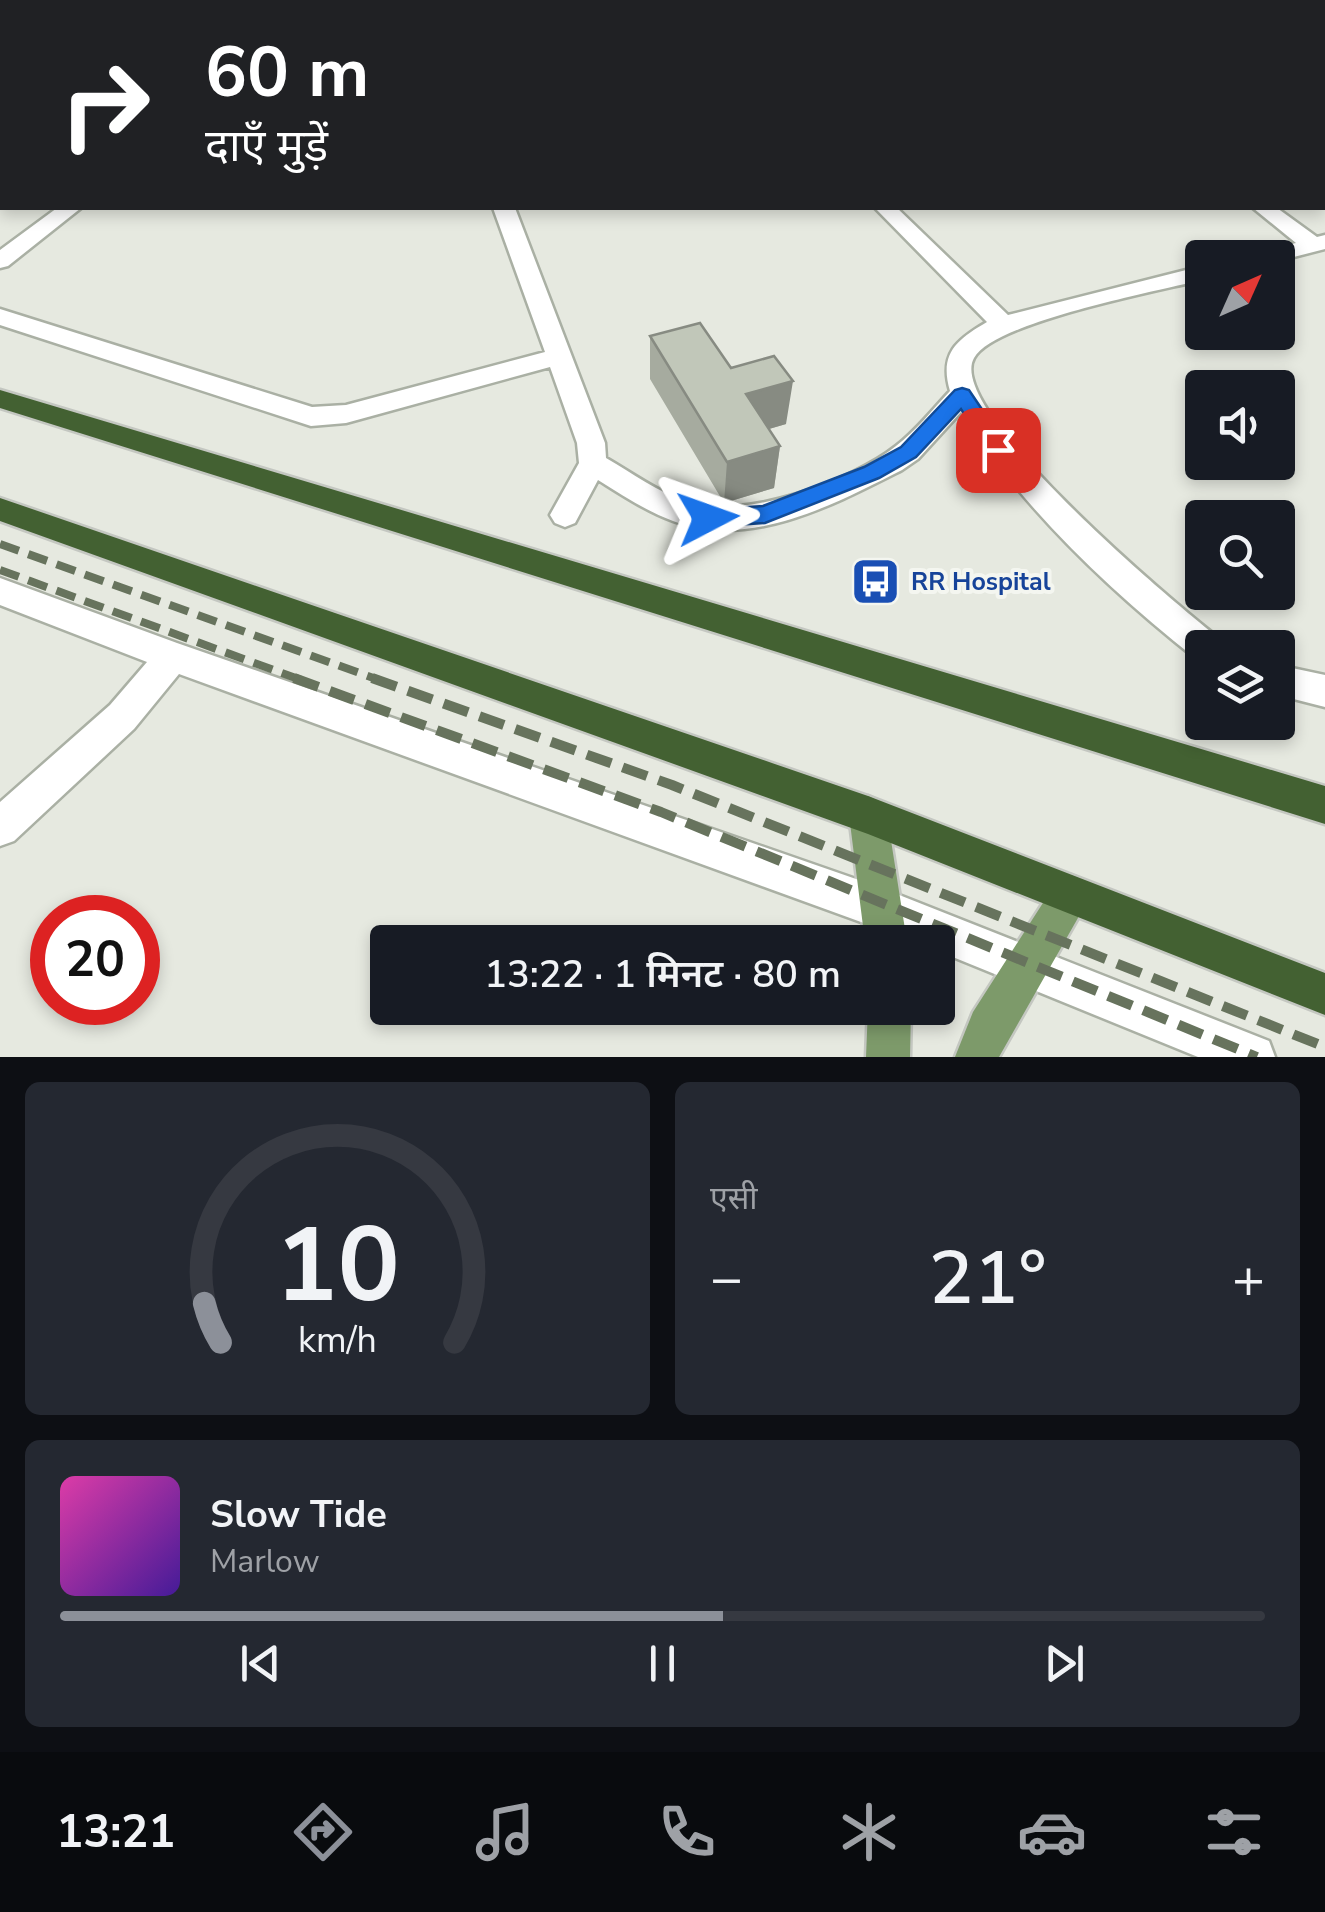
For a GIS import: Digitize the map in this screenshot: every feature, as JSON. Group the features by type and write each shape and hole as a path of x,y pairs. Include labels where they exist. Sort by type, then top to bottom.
{"highway":[{"path":"0,398 1325,805"},
{"path":"0,509 234,588 868,815 1325,994"}],"main road":[{"path":"868,815 883,925"},
{"path":"976,1057 989,1028 1071,896"},
{"path":"888,1057 889,1025"}],"street":[{"path":"0,261 67,210"},
{"path":"505,210 591,444 594,463 565,515"},
{"path":"887,210 1003,324"},
{"path":"1267,210 1319,243"},
{"path":"1185,277 1003,324 974,340 962,354 957,372 962,395 998,450 1127,578 1186,630"},
{"path":"0,317 312,416 346,414 560,356"},
{"path":"594,463 684,513 723,519 765,514 892,463 908,452 962,395"},
{"path":"0,591 883,925"},
{"path":"0,827 122,718 173,657"},
{"path":"1295,684 1325,691"},
{"path":"955,947 1026,968 1254,1057"}],"building":[{"path":"700,323 731,368 774,356 793,381 746,394 780,446 727,462 650,336"}],"railway":[{"path":"0,544 379,680"},
{"path":"0,570 301,680"},
{"path":"294,678 661,812 1257,1057"},
{"path":"372,678 672,785 1325,1047"}],"place":[{"name":"RR Hospital","path":"876,581"}],"route":[{"path":"708,518 738,519 765,514 872,473 908,452 962,395 998,450"}]}
